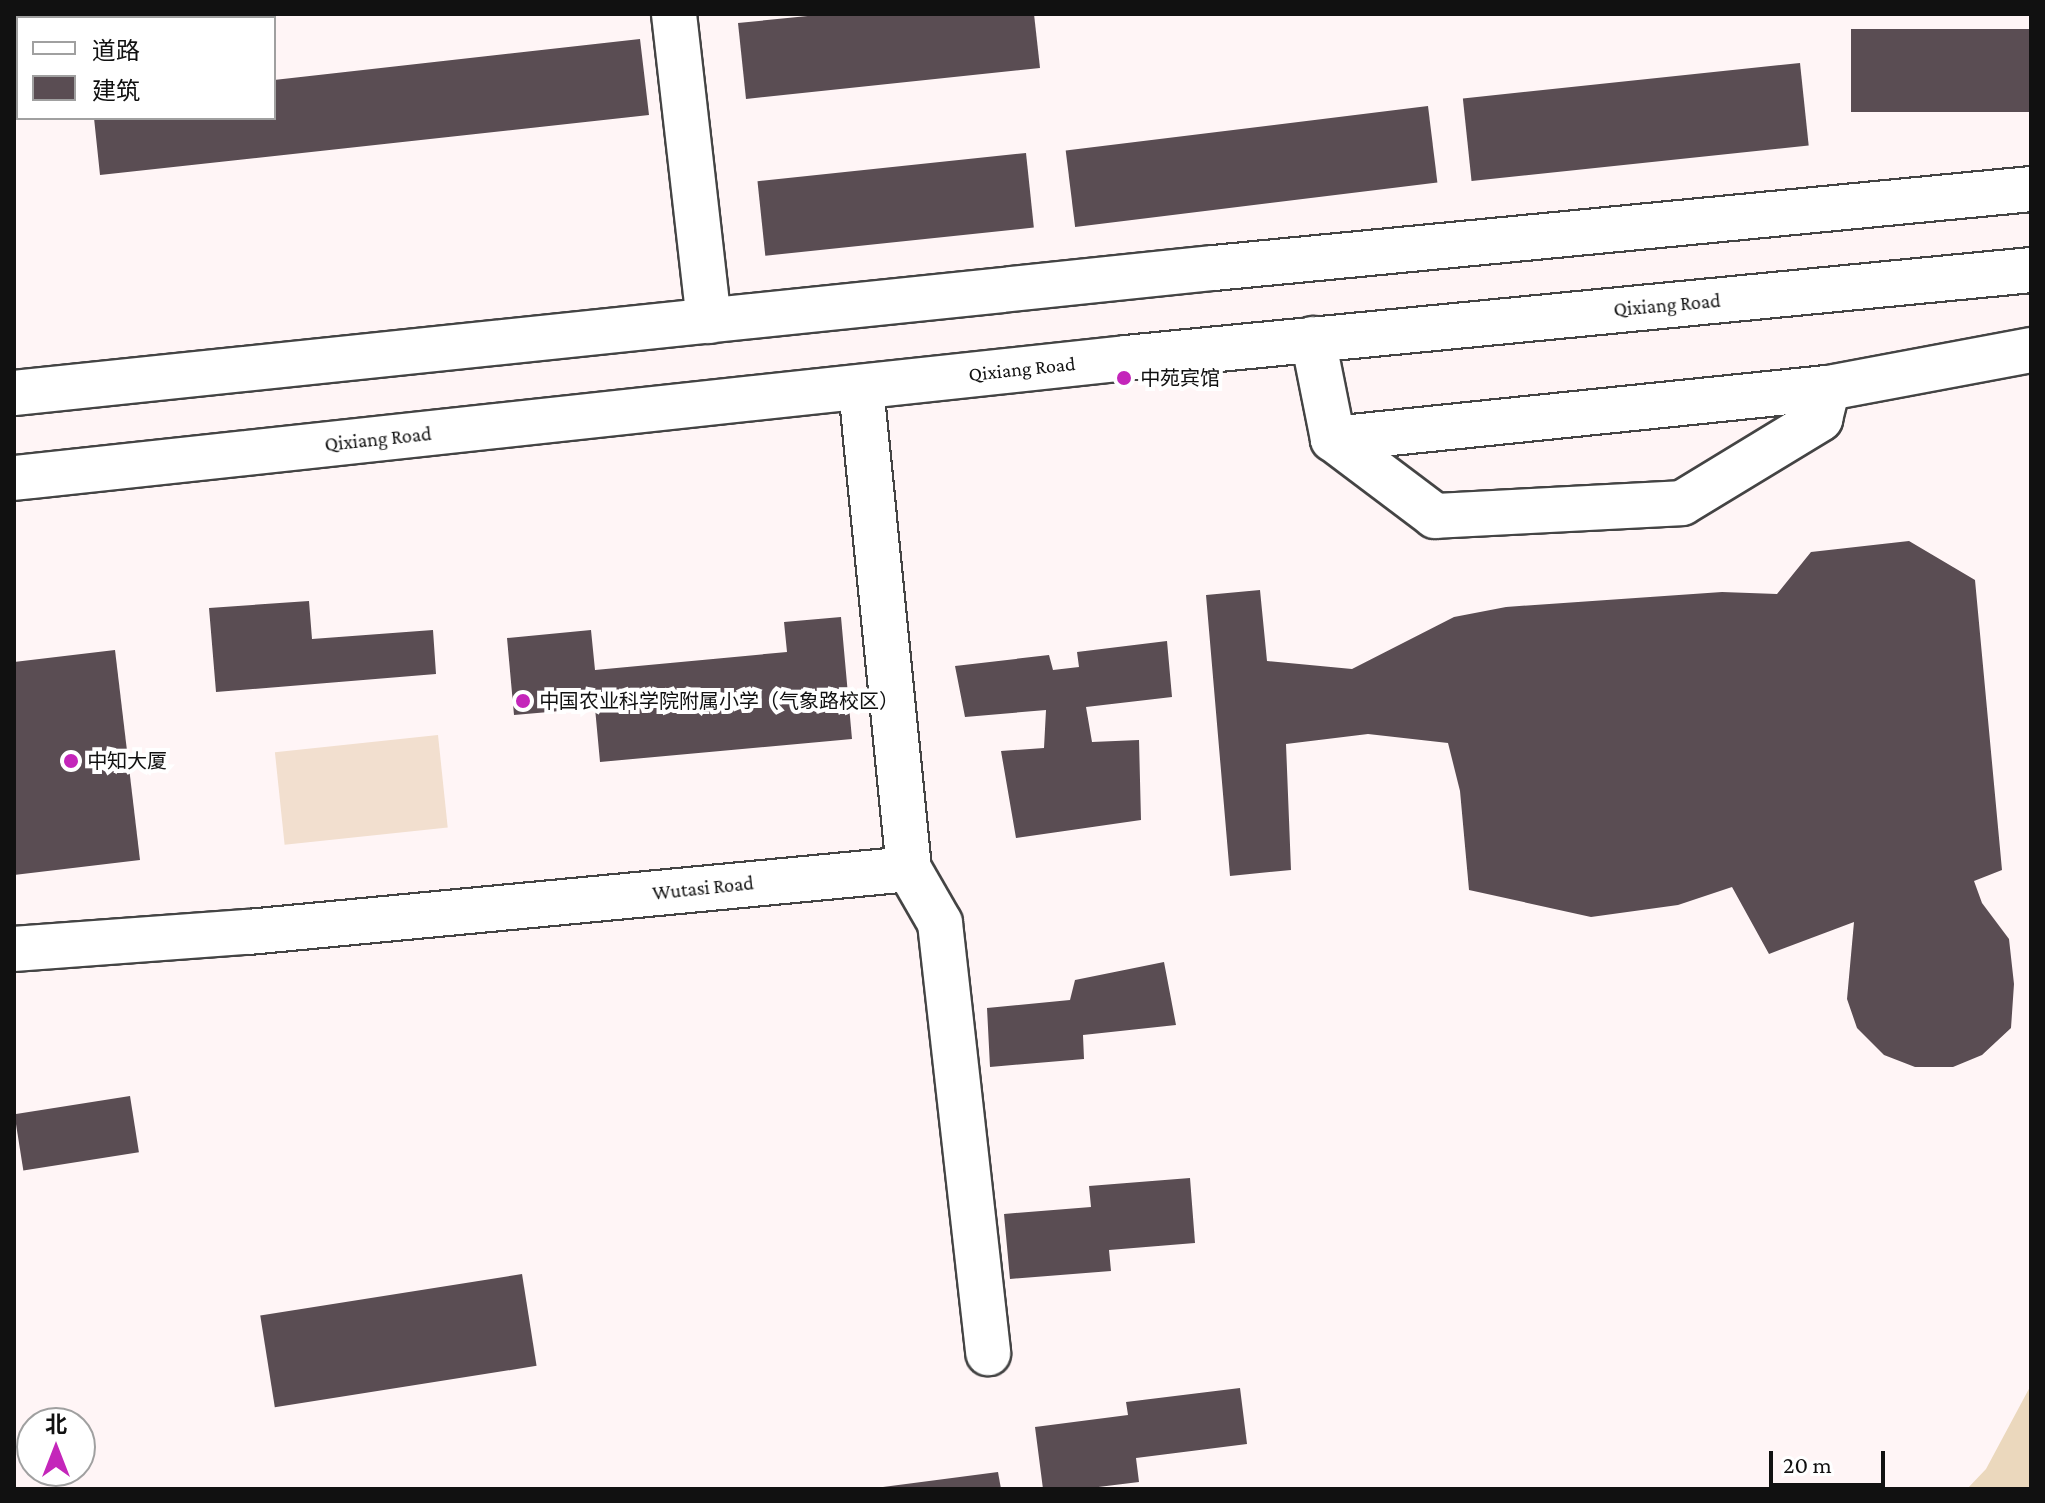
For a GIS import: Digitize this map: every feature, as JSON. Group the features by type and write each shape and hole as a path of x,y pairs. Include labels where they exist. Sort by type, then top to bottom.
{"street":[{"path":"674,14 709,321"},
{"path":"14,393 2031,189"},
{"name":"Qixiang Road","path":"14,478 1313,339 2031,270"},
{"path":"1313,339 1333,439 1435,516 1682,503 1820,419 1828,388"},
{"path":"1333,439 1828,388 2031,350"},
{"path":"861,387 909,869 940,923 988,1353"},
{"name":"Wutasi Road","path":"14,949 248,932 909,869"}],"shaded area":[{"path":"438,735 448,827 285,845 275,752"},
{"path":"2031,1385 2031,1489 1967,1489 1986,1469"}],"building":[{"path":"828,14 1034,14 1040,68 746,99 738,23"},
{"path":"1851,29 2031,29 2031,112 1851,112"},
{"path":"640,39 649,115 100,175 94,120 276,120 276,80"},
{"path":"1800,63 1809,146 1472,181 1463,98"},
{"path":"1428,106 1437,182 1075,227 1066,150"},
{"path":"1026,153 1034,228 765,256 757,181"},
{"path":"1909,541 1975,580 2002,870 1974,881 1982,903 2009,939 2014,984 2011,1028 1982,1055 1953,1067 1915,1067 1884,1055 1857,1028 1847,999 1854,922 1769,954 1732,887 1678,905 1591,917 1469,890 1460,791 1448,743 1368,734 1286,744 1291,870 1230,876 1206,595 1260,590 1267,661 1352,669 1454,617 1506,607 1722,592 1777,594 1811,552"},
{"path":"309,601 312,639 433,630 436,674 216,692 209,608"},
{"path":"841,617 852,739 600,762 595,708 514,715 507,638 591,630 595,670 787,652 784,622"},
{"path":"1167,641 1172,697 1086,707 1092,742 1139,740 1141,820 1016,838 1001,751 1044,748 1046,710 965,717 955,666 1049,655 1053,670 1079,667 1077,652"},
{"name":"中知大厦","path":"115,650 140,860 14,875 14,662"},
{"path":"1164,962 1176,1025 1083,1035 1084,1059 990,1067 987,1008 1070,1000 1075,980"},
{"path":"130,1096 139,1152 23,1171 14,1114"},
{"path":"1190,1178 1195,1243 1109,1250 1111,1271 1010,1279 1004,1214 1091,1207 1089,1186"},
{"path":"522,1274 537,1366 275,1407 260,1315"},
{"path":"1240,1388 1247,1444 1136,1458 1139,1482 1082,1489 1043,1489 1035,1427 1128,1415 1126,1402"},
{"path":"998,1472 1001,1489 883,1489 883,1487"}],"place":[{"name":"中苑宾馆","path":"1124,378"},
{"name":"中国农业科学院附属小学（气象路校区）","path":"523,701"},
{"name":"中知大厦","path":"71,761"}]}
